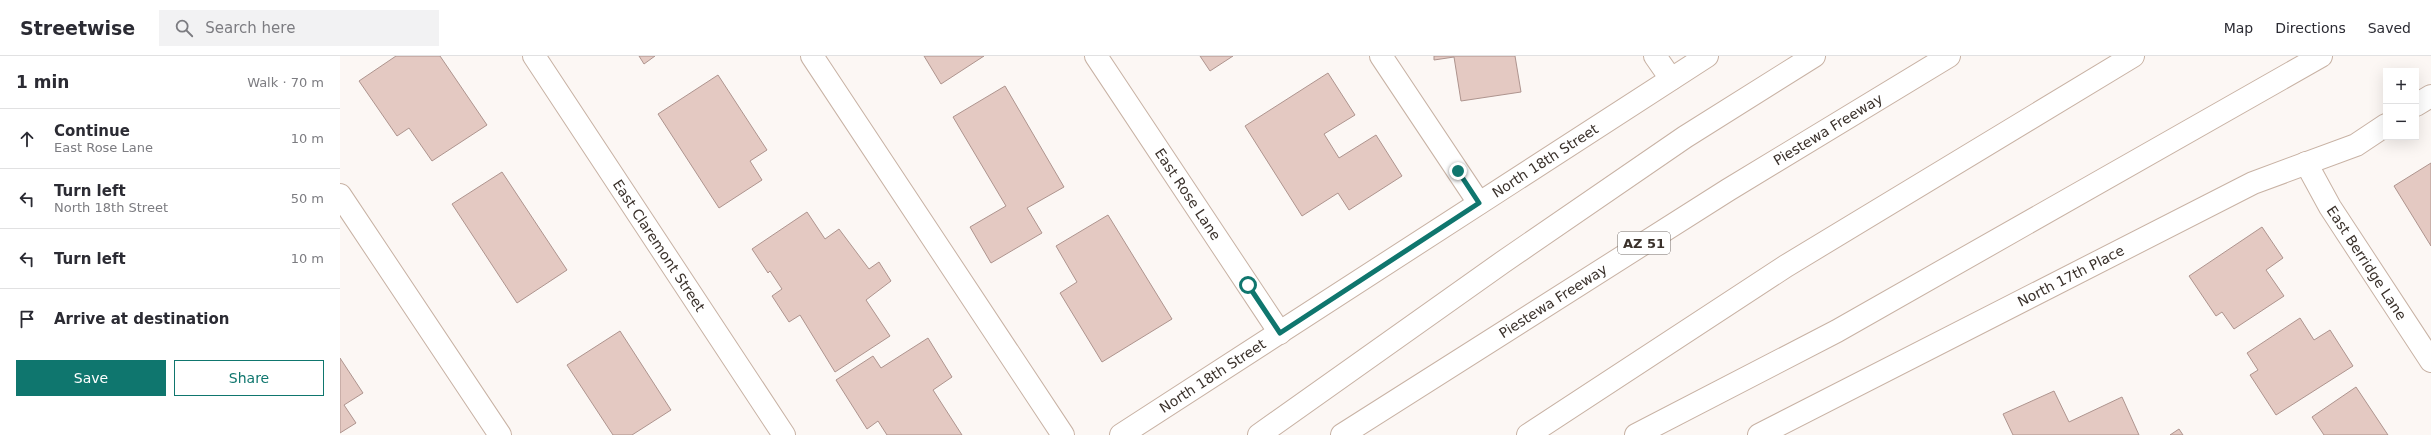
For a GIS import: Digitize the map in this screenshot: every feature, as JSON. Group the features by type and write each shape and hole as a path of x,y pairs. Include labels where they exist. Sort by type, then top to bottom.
{"main road":[{"name":"East Claremont Street","path":"534,56 784,435"},
{"path":"812,56 1063,435"},
{"name":"East Rose Lane","path":"1096,56 1280,333"},
{"path":"1381,56 1479,203"},
{"path":"1655,56 1671,79"},
{"name":"North 18th Street","path":"1121,435 1707,56"},
{"path":"1259,435 1535,239 1685,137 1814,56"},
{"name":"Piestewa Freeway","path":"1342,435 1728,190 1949,56"},
{"path":"1528,435 1786,266 2134,56"},
{"path":"1636,435 1837,331 2321,56"},
{"path":"2419,104 2431,96"},
{"name":"North 17th Place","path":"1759,435 2253,183 2356,144 2383,127"},
{"name":"East Berridge Lane","path":"2306,163 2330,207 2430,357"},
{"path":"340,195 500,435"}],"building":[{"path":"396,56 440,56 487,125 432,161 409,128 397,136 359,81"},
{"path":"639,56 655,56 644,64"},
{"path":"924,56 984,56 941,84"},
{"path":"1200,56 1233,56 1210,71"},
{"path":"1434,56 1515,56 1521,92 1461,101 1454,57 1434,60"},
{"path":"1328,73 1355,115 1324,134 1339,158 1376,135 1402,176 1349,210 1338,193 1302,216 1245,126"},
{"path":"718,75 767,150 750,161 762,180 719,208 658,114"},
{"path":"1005,86 1064,187 1027,208 1042,233 991,263 970,227 1006,206 953,117"},
{"path":"2431,163 2431,246 2394,186"},
{"path":"502,172 567,270 517,303 452,204"},
{"path":"807,212 825,239 839,229 869,269 879,262 891,281 866,300 890,336 835,372 800,315 789,322 772,296 782,289 770,271 768,273 752,249"},
{"path":"1108,215 1172,319 1102,362 1060,293 1077,282 1056,246"},
{"path":"2262,227 2283,258 2266,270 2284,296 2234,329 2222,312 2216,316 2189,276"},
{"path":"2300,318 2314,340 2330,330 2353,366 2276,415 2250,375 2258,370 2247,353"},
{"path":"620,331 671,410 632,435 613,435 567,365"},
{"path":"928,338 952,377 933,390 962,435 887,435 878,421 867,429 836,380 873,356 881,368"},
{"path":"340,358 363,393 344,405 356,423 340,433"},
{"path":"2356,387 2388,435 2324,435 2312,417"},
{"path":"2054,391 2069,422 2122,397 2139,435 2013,435 2003,414"},
{"path":"2179,429 2183,435 2170,435"}],"route":[{"path":"1248,285 1280,333 1479,203 1458,171"}]}
